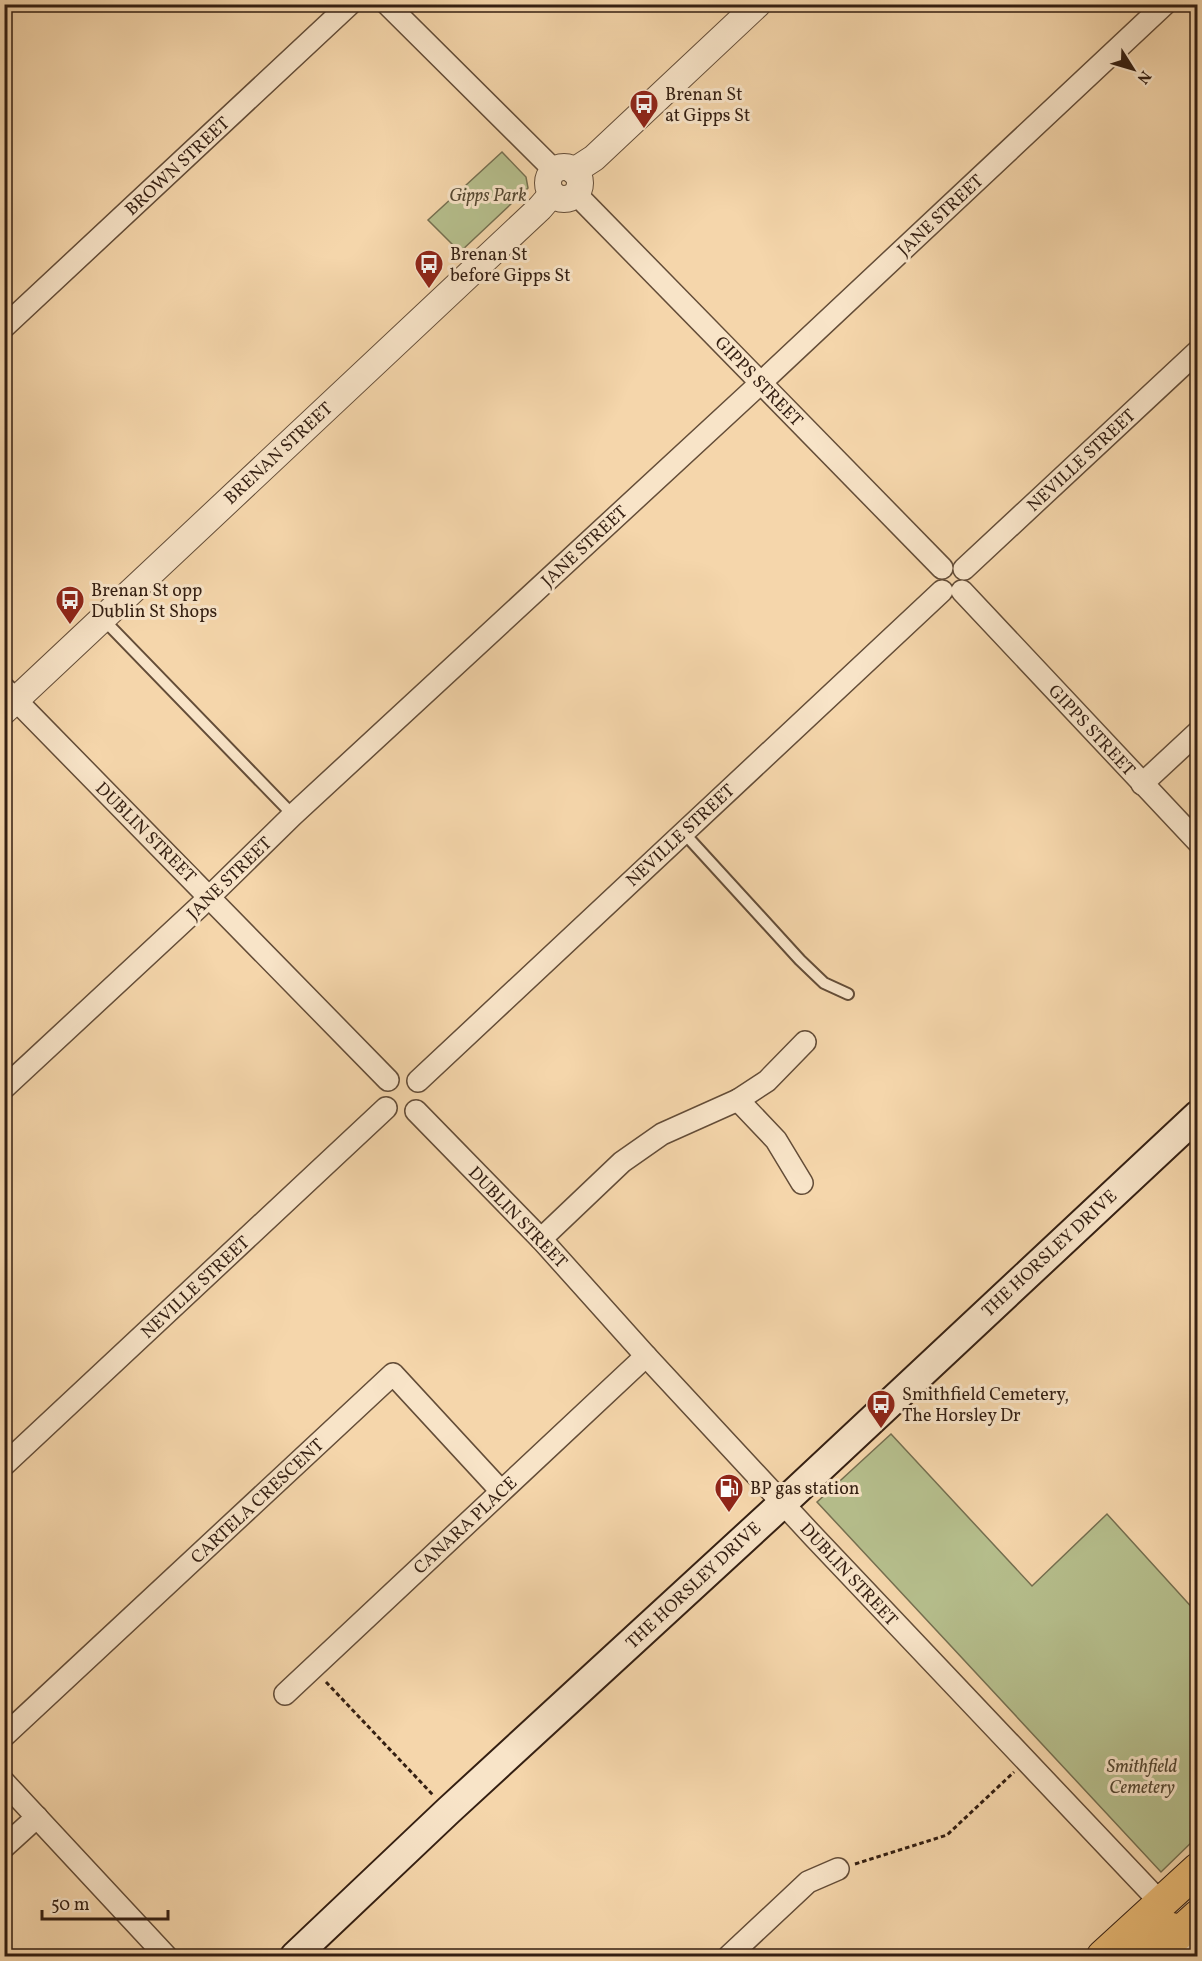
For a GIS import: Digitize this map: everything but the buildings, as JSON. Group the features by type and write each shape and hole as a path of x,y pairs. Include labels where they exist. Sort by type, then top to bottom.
{"main road":[{"name":"THE HORSLEY DRIVE","path":"295,1956 1197,1115"},
{"path":"1108,1952 1197,1869"},
{"path":"1161,1903 1176,1911 1197,1901"},
{"path":"1108,1952 1162,1927 1192,1933"},
{"path":"1154,1956 1192,1933"}],"street":[{"name":"BROWN STREET","path":"4,327 350,4"},
{"name":"GIPPS STREET","path":"387,4 942,568"},
{"name":"BRENAN STREET","path":"8,700 102,618 531,216 564,182 594,158 758,4"},
{"name":"JANE STREET","path":"4,1088 210,897 293,815 1165,4"},
{"name":"NEVILLE STREET","path":"964,569 1197,351"},
{"path":"954,564 964,569 968,580 966,586 952,591 937,580 942,568 954,564"},
{"name":"GIPPS STREET","path":"952,591 1197,842"},
{"name":"NEVILLE STREET","path":"418,1081 683,832 952,591"},
{"name":"DUBLIN STREET","path":"8,700 210,897 388,1080"},
{"path":"1142,784 1197,732"},
{"path":"541,1239 622,1162 662,1134 738,1100 767,1081 806,1042"},
{"path":"395,1075 409,1075 418,1081 423,1094 421,1104 416,1111 408,1116 398,1116 386,1108 381,1096 382,1088 388,1080 395,1075"},
{"path":"738,1100 776,1140 789,1157 802,1183"},
{"name":"NEVILLE STREET","path":"4,1465 386,1108"},
{"name":"DUBLIN STREET","path":"416,1111 541,1239 783,1503 1161,1903"},
{"name":"CANARA PLACE","path":"285,1694 646,1356"},
{"name":"CARTELA CRESCENT","path":"4,1736 393,1374 501,1491"},
{"path":"4,1782 166,1956"},
{"path":"4,1846 37,1817"},
{"path":"729,1956 808,1882 838,1869"}],"lane":[{"path":"102,618 293,815"},
{"path":"683,832 800,960 824,983 848,994"}],"path":[{"path":"313,1668 434,1796"},
{"path":"838,1869 947,1835 1026,1760"}],"green space":[{"name":"Gipps Park","path":"502,152 526,177 528,188 460,252 428,220"},
{"name":"Smithfield Cemetery","path":"891,1434 1032,1586 1107,1514 1197,1613 1197,1837 1161,1872 817,1502"}],"place":[{"name":"Brenan St at Gipps St","path":"644,130"},
{"name":"Brenan St before Gipps St","path":"429,290"},
{"name":"Brenan St opp Dublin St Shops","path":"70,626"},
{"name":"Smithfield Cemetery, The Horsley Dr","path":"881,1430"},
{"name":"BP gas station","path":"729,1514"}]}
